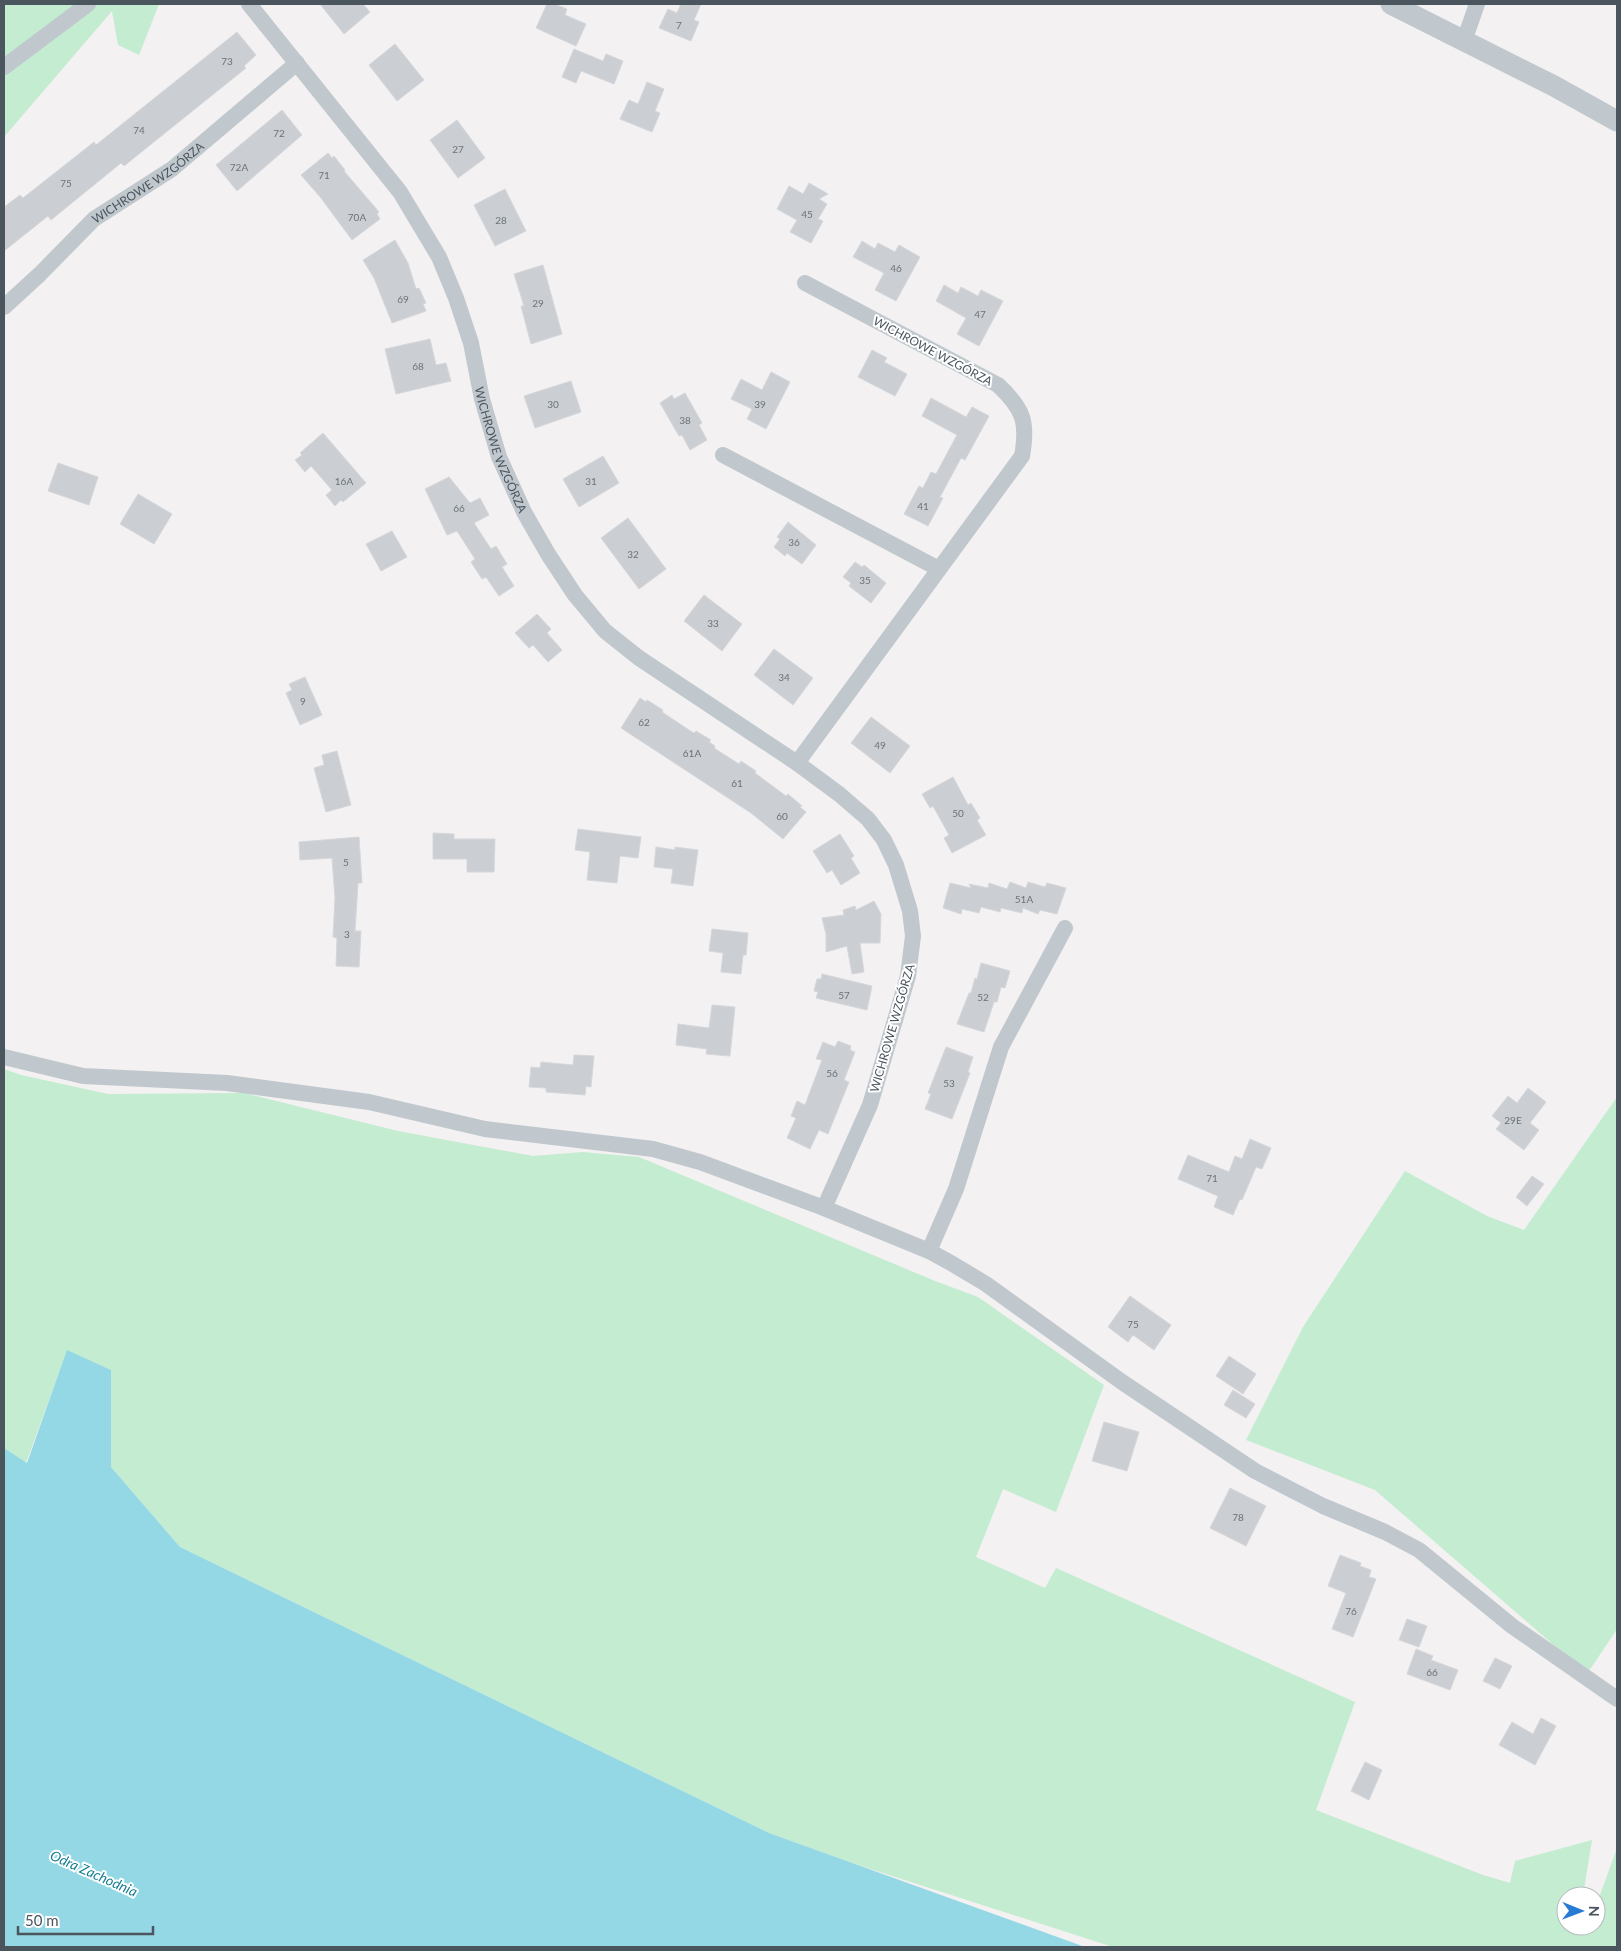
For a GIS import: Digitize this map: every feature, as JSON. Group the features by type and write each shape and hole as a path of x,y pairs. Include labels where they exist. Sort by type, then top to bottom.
{"street":[{"path":"4,67 88,4"},
{"name":"WICHROWE WZGÓRZA","path":"250,4 400,192 439,257 456,298 471,343 482,399 499,457 524,512 548,554 575,594 605,631 639,658 798,763 839,794 868,819 884,840 896,865 904,891 913,936 908,976 870,1105 824,1208"},
{"path":"1391,4 1554,86 1617,121"},
{"path":"1464,41 1476,4"},
{"name":"WICHROWE WZGÓRZA","path":"4,308 94,219 172,169 297,63"},
{"name":"WICHROWE WZGÓRZA","path":"798,763 1022,456 1026,434 1021,415 1012,398 998,385 805,283"},
{"path":"723,455 939,569"},
{"path":"929,1251 956,1189 1001,1047 1065,928"},
{"path":"4,1057 83,1076 227,1083 369,1102 485,1129 652,1149 700,1162 824,1208 929,1251 986,1284 1122,1382 1255,1470 1323,1506 1385,1532 1419,1550 1512,1626 1617,1699"}],"green space":[{"path":"4,4 159,4 139,55 118,45 112,11 4,137"},
{"path":"4,1069 21,1075 108,1094 244,1093 398,1131 533,1156 582,1152 639,1157 935,1281 978,1297 1104,1385 1056,1512 1003,1489 976,1557 1045,1588 1056,1568 1355,1702 1316,1810 1483,1875 1510,1883 1515,1861 1592,1840 1585,1886 1556,1886 1556,1936 1606,1936 1606,1886 1603,1886 1617,1848 1617,1947 1113,1947 852,1863 769,1833 180,1547 111,1467 111,1370 67,1351 26,1463 4,1448"},
{"path":"1617,1097 1617,1629 1587,1674 1375,1490 1246,1440 1303,1327 1405,1171 1487,1216 1524,1230"}],"water":[{"name":"Odra Zachodnia","path":"67,1350 111,1370 111,1467 180,1547 769,1833 1085,1947 4,1947 4,1448 27,1463"}],"building":[{"path":"320,4 363,4 370,12 344,34"},
{"path":"547,4 554,4 567,9 565,15 586,24 576,46 536,28"},
{"path":"681,4 701,4 694,20 699,22 691,41 659,28 668,9 677,13"},
{"path":"237,32 256,55 244,66 246,68 124,166 121,163 51,220 48,216 4,251 4,207 20,195 23,198 94,142 96,145"},
{"path":"395,44 424,80 397,101 369,65"},
{"path":"574,49 603,61 606,54 623,61 614,84 581,71 576,83 562,77"},
{"path":"647,82 664,89 655,111 660,113 652,132 620,119 629,100 638,104"},
{"path":"282,110 302,135 237,191 216,165"},
{"path":"457,120 485,158 458,178 430,140"},
{"path":"328,153 332,158 334,156 344,171 379,212 377,214 380,219 352,240 321,198 301,175"},
{"path":"809,183 828,194 819,199 827,204 818,219 823,221 811,243 790,232 797,220 777,209 789,186 803,194"},
{"path":"505,189 526,231 495,246 474,205"},
{"path":"395,240 408,263 416,289 419,288 426,303 423,304 426,311 392,323 374,278 363,260"},
{"path":"862,241 875,249 878,243 895,252 899,245 920,257 896,301 875,290 884,273 853,257"},
{"path":"543,265 562,334 531,344 521,306 524,306 514,274"},
{"path":"944,285 958,293 961,287 978,296 981,290 1003,301 979,346 957,334 966,318 936,301"},
{"path":"430,339 436,365 446,363 451,381 396,394 385,349"},
{"path":"872,350 887,358 884,362 907,374 895,396 858,377"},
{"path":"771,372 790,382 766,429 747,419 752,409 731,399 741,379 762,390"},
{"path":"571,381 581,412 535,428 524,396"},
{"path":"685,393 702,423 699,425 707,440 690,450 682,435 679,436 660,403 672,395 674,399"},
{"path":"931,398 966,417 972,407 989,416 965,460 961,458 940,497 943,498 928,526 904,514 919,486 923,488 931,472 936,474 957,435 922,416"},
{"path":"323,433 366,483 343,502 341,500 335,506 326,495 332,490 311,466 305,472 295,460 302,455 300,453"},
{"path":"603,456 619,483 579,507 563,479"},
{"path":"58,463 98,477 89,505 48,491"},
{"path":"449,477 470,503 480,498 489,515 474,523 491,549 496,546 507,564 502,567 514,586 499,596 486,577 482,579 471,562 475,559 457,531 447,535 425,489"},
{"path":"138,494 172,514 154,544 120,524"},
{"path":"628,518 666,569 639,589 601,538"},
{"path":"788,522 816,545 802,564 787,553 785,556 774,547 780,539 777,537"},
{"path":"392,531 407,557 381,571 366,544"},
{"path":"855,562 862,567 864,565 886,583 871,603 849,586 851,583 843,577"},
{"path":"704,595 742,624 722,651 684,621"},
{"path":"537,614 551,629 547,633 562,650 548,662 533,645 529,648 515,633"},
{"path":"774,649 813,678 793,705 754,675"},
{"path":"305,677 322,715 300,725 286,693 292,690 289,684"},
{"path":"640,698 663,710 662,712 694,733 696,731 711,740 709,742 715,746 714,748 739,764 741,761 756,771 755,773 786,796 788,794 806,812 783,839 751,813 621,728"},
{"path":"871,717 910,746 890,773 851,743"},
{"path":"337,751 351,805 326,812 314,768 324,765 322,755"},
{"path":"953,777 968,805 971,803 980,818 977,820 986,835 952,853 944,838 949,835 933,806 930,808 922,794"},
{"path":"578,829 641,837 638,858 620,856 617,883 587,880 590,852 575,850"},
{"path":"433,833 454,834 454,839 495,839 494,872 467,872 467,859 433,859"},
{"path":"840,834 854,856 851,858 860,873 841,885 832,870 827,873 813,851"},
{"path":"359,837 362,883 358,883 355,931 361,931 359,967 336,966 337,938 333,937 335,898 332,858 300,860 299,842"},
{"path":"656,847 675,850 675,847 698,850 693,886 671,883 673,869 654,867"},
{"path":"1010,882 1026,888 1028,882 1045,887 1047,883 1066,888 1057,914 1040,910 1038,914 1023,908 1022,913 1001,908 1000,912 981,907 979,913 962,909 961,914 943,908 950,883 971,888 969,884 988,888 989,883 1007,889"},
{"path":"874,901 881,914 880,943 860,943 864,972 852,974 847,946 826,952 826,934 822,918 844,915 843,910 855,906 856,910"},
{"path":"712,929 748,933 746,955 743,955 741,974 721,972 723,953 709,951"},
{"path":"981,963 1010,971 1005,988 1001,987 997,1002 994,1002 984,1032 957,1024 969,993 971,993 975,978 977,979"},
{"path":"822,974 872,986 867,1010 816,998 818,992 814,991 817,979 821,979"},
{"path":"712,1005 735,1007 730,1056 706,1054 707,1049 676,1045 678,1024 709,1028"},
{"path":"838,1041 851,1046 850,1050 855,1052 844,1080 849,1082 828,1134 819,1130 810,1149 787,1138 796,1118 791,1116 797,1101 805,1105 822,1060 816,1059 823,1042 835,1047"},
{"path":"946,1047 973,1057 968,1072 970,1073 952,1119 925,1109 931,1094 928,1093"},
{"path":"574,1055 594,1056 591,1087 586,1086 585,1095 546,1092 546,1088 529,1087 531,1067 540,1068 541,1062 573,1065"},
{"path":"1528,1088 1546,1102 1530,1123 1539,1130 1524,1150 1496,1129 1501,1123 1492,1116 1508,1096 1517,1103"},
{"path":"1250,1139 1271,1148 1262,1169 1256,1167 1242,1200 1240,1199 1233,1215 1214,1207 1218,1196 1178,1179 1188,1155 1229,1172 1235,1156 1242,1159"},
{"path":"1532,1176 1544,1184 1527,1206 1516,1197"},
{"path":"1130,1296 1171,1325 1154,1350 1133,1335 1128,1342 1108,1327"},
{"path":"1229,1356 1256,1374 1243,1394 1216,1376"},
{"path":"1233,1390 1255,1404 1246,1418 1224,1405"},
{"path":"1104,1422 1139,1432 1127,1471 1092,1461"},
{"path":"1230,1488 1266,1506 1246,1546 1210,1528"},
{"path":"1340,1555 1361,1563 1360,1566 1371,1570 1369,1577 1376,1579 1353,1637 1332,1629 1346,1593 1328,1586"},
{"path":"1407,1619 1427,1626 1419,1647 1399,1640"},
{"path":"1416,1649 1433,1656 1431,1660 1458,1670 1450,1690 1407,1674"},
{"path":"1495,1658 1512,1666 1500,1689 1483,1681"},
{"path":"1541,1718 1556,1726 1535,1765 1499,1745 1512,1722 1533,1734"},
{"path":"1365,1762 1382,1770 1369,1800 1351,1791"}]}
